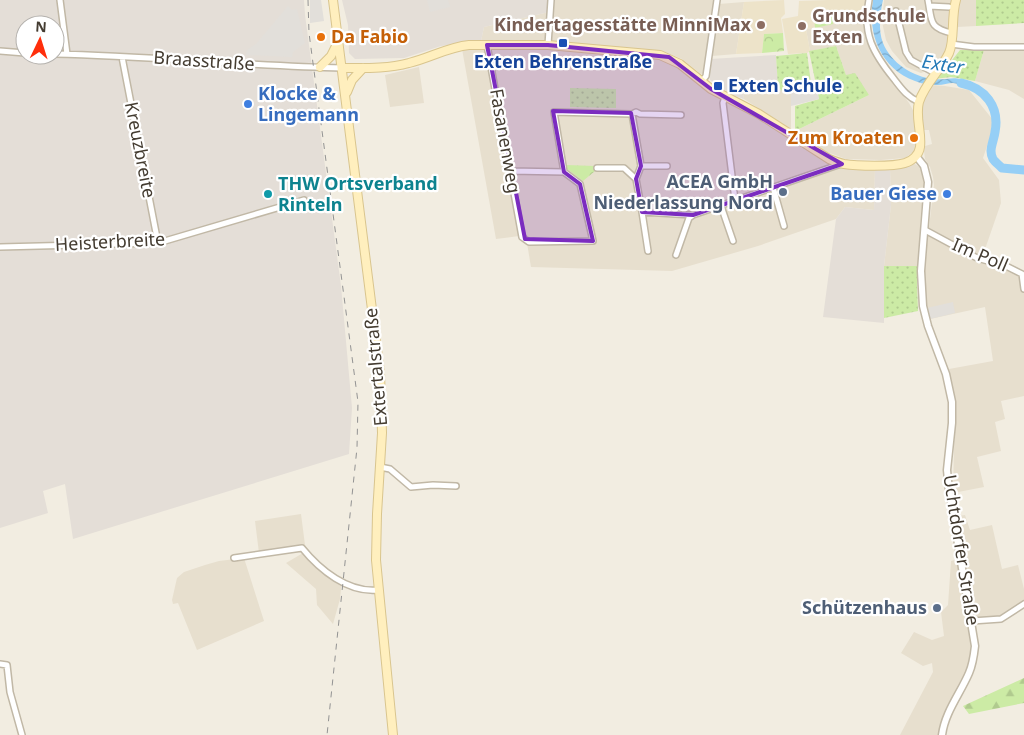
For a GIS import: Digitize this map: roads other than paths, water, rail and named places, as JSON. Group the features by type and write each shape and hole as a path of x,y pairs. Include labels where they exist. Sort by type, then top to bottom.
{"main road":[{"name":"Extertalstraße","path":"333,0 380,373 382,415 376,530 378,590 393,735"},
{"path":"342,68 399,66 456,46 488,44 548,45 660,54 680,64 725,97 759,114 829,159 842,164 858,166 900,164 916,156 920,146 917,111 919,102 926,86 949,54 952,33 952,3"},
{"path":"320,67 331,56 338,40"},
{"path":"346,94 352,80 364,68"}],"street":[{"path":"60,0 67,54"},
{"path":"548,45 551,0"},
{"path":"702,81 706,76 717,0"},
{"path":"869,0 867,22 873,50 904,92 913,100 919,102"},
{"path":"952,3 929,3 930,20 935,27 952,33"},
{"path":"896,11 906,52 911,60 935,73"},
{"name":"Fasanenweg","path":"488,44 522,237 530,242 593,241 580,184 564,172"},
{"path":"951,44 974,47 1024,47"},
{"path":"0,52 15,52"},
{"name":"Braasstraße","path":"67,54 342,68"},
{"name":"Kreuzbreite","path":"122,56 158,243"},
{"path":"725,97 723,103 734,200"},
{"path":"511,170 564,172 554,112 632,114 636,112 640,114 682,115"},
{"path":"632,114 641,166 636,179 648,251"},
{"name":"Uchtdorfer Straße","path":"916,156 924,166 928,182 921,271 923,306 928,326 946,374 952,402 952,423 947,470 976,646 974,660 948,715 942,735"},
{"path":"676,255 688,218 693,215 842,164"},
{"path":"641,166 667,166"},
{"path":"597,168 624,168 636,179"},
{"path":"773,187 784,226"},
{"name":"Heisterbreite","path":"0,247 158,243 304,200"},
{"path":"720,206 732,241"},
{"path":"642,212 693,215"},
{"name":"Im Poll","path":"925,230 977,258 1006,266 1022,274 1024,289"},
{"path":"380,467 390,469 411,487 433,485 456,486"},
{"path":"234,558 302,548 318,565 343,582 362,589 378,590"},
{"path":"972,621 1002,619 1024,604"},
{"path":"0,664 7,665 8,682 22,735"}],"water":[{"path":"873,0 883,0 880,22 881,38 891,57 897,63 911,72 926,78 956,78 972,85 953,83 924,84 903,75 893,68 879,49 875,37 872,25"}],"waterway":[{"name":"Exter","path":"961,83 984,94 993,107 996,123 991,149 993,159 1002,168 1024,170"}],"railway":[{"path":"308,0 309,33 358,402 357,448 327,735"}],"place":[{"name":"Kindertagesstätte MinniMax","path":"761,25"},
{"name":"Grundschule Exten","path":"802,26"},
{"name":"Da Fabio","path":"321,37"},
{"name":"Exten Behrenstraße","path":"563,43"},
{"name":"Exten Schule","path":"718,86"},
{"name":"Klocke & Lingemann","path":"248,104"},
{"name":"Zum Kroaten","path":"914,138"},
{"name":"ACEA GmbH Niederlassung Nord","path":"783,192"},
{"name":"THW Ortsverband Rinteln","path":"268,194"},
{"name":"Bauer Giese","path":"947,194"},
{"name":"Schützenhaus","path":"937,608"}]}
